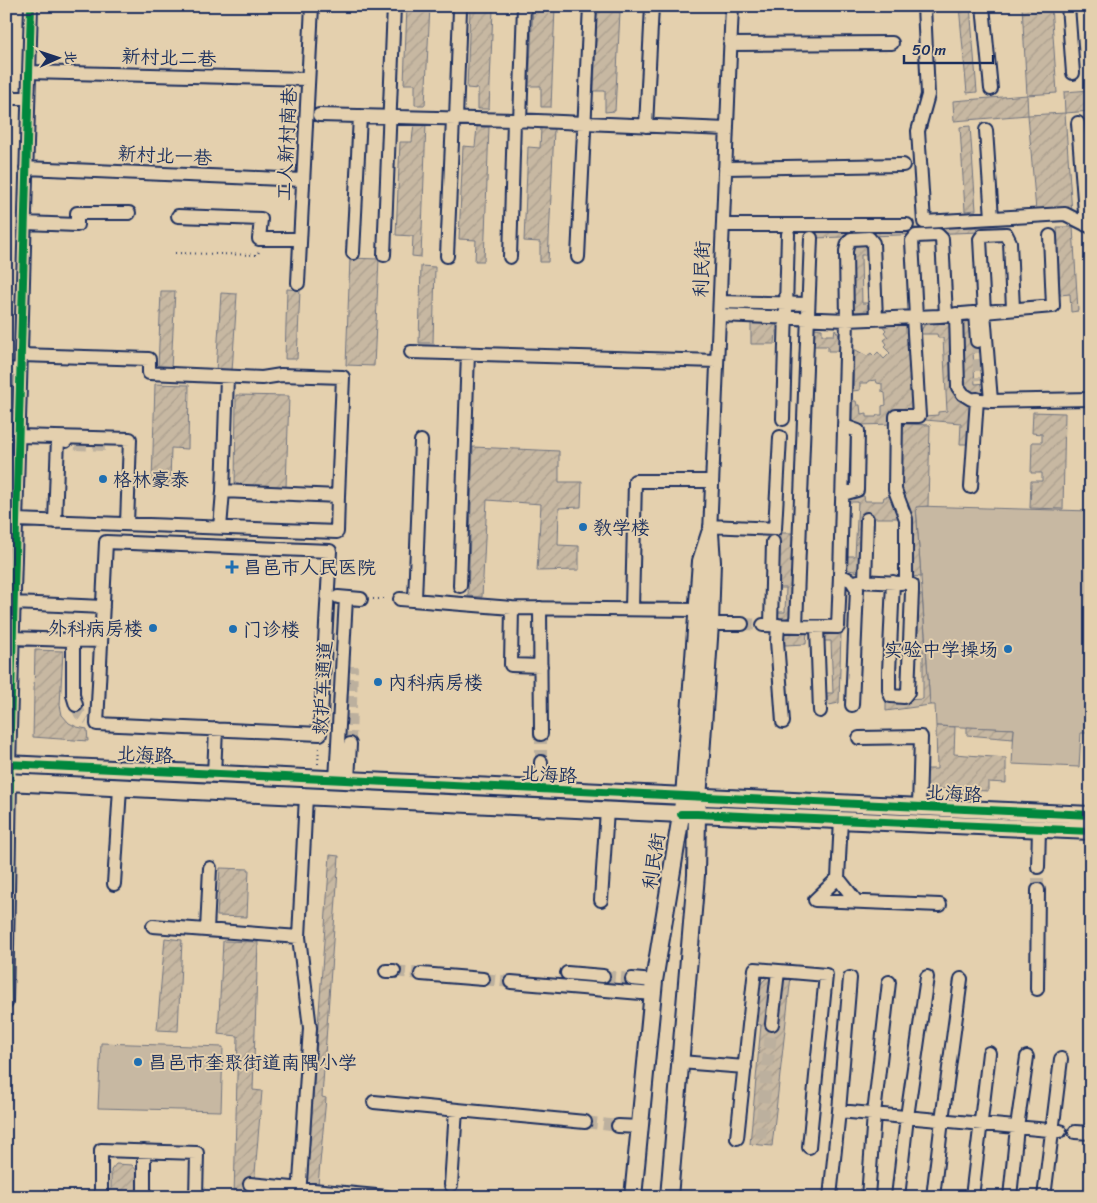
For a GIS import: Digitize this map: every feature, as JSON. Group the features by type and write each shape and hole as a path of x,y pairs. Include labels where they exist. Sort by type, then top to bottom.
{"main road":[{"name":"利民街","path":"669,1197 696,875 690,805 696,610 701,561 710,529"},
{"name":"利民街","path":"633,1197 654,988 690,805 710,624 712,562 710,529"},
{"name":"北海路","path":"8,764 541,790 841,820 1091,831"},
{"name":"北海路","path":"8,782 607,810 690,805 919,808 1091,815"}],"street":[{"path":"6,1003 8,764 31,6"},
{"name":"工人新村南巷","path":"298,283 312,6"},
{"path":"384,255 394,6"},
{"path":"510,257 524,6"},
{"path":"578,257 590,6"},
{"path":"646,126 652,6"},
{"name":"利民街","path":"710,529 732,6"},
{"path":"924,6 928,95 918,131 924,222 1065,214 1088,226"},
{"path":"984,6 991,89"},
{"path":"1068,6 1073,73"},
{"path":"447,256 460,8"},
{"path":"730,44 892,44"},
{"name":"新村北二巷","path":"29,72 308,79"},
{"path":"6,98 28,98"},
{"path":"319,115 727,129"},
{"path":"353,253 360,116"},
{"path":"1078,123 1088,226"},
{"path":"986,130 992,218"},
{"path":"725,168 904,165"},
{"name":"新村北一巷","path":"26,168 303,180"},
{"path":"25,223 77,225 77,213 130,213"},
{"path":"178,216 260,219 259,239 300,240"},
{"path":"723,225 907,225"},
{"path":"783,419 788,234"},
{"path":"846,578 865,581 899,583 912,585 908,692 904,697 892,696 889,690 889,672 899,583 906,519 895,490 896,416 919,416 912,241 916,236 938,234 942,239 958,387 963,394 971,399 991,401 1091,399"},
{"path":"977,341 980,239 983,235 1006,234 1010,242 1013,309"},
{"path":"719,315 847,320 951,315 1053,306 1050,236"},
{"path":"796,626 811,238"},
{"path":"771,625 838,627 846,578 842,494 847,320 846,251 848,243 852,239 869,238 873,243 876,319"},
{"path":"720,302 808,304"},
{"path":"979,312 991,401"},
{"path":"412,352 717,361"},
{"path":"460,586 468,353"},
{"path":"16,520 337,532 343,377 281,375 262,378 149,373 149,359 21,355"},
{"path":"6,369 20,370"},
{"path":"220,528 227,377"},
{"path":"971,488 977,399"},
{"path":"18,436 130,439 127,524"},
{"path":"710,529 775,529 780,437"},
{"path":"58,438 75,444"},
{"path":"55,522 58,438"},
{"path":"415,600 421,441"},
{"path":"632,609 635,481 712,481"},
{"path":"223,491 338,496"},
{"path":"865,581 867,519"},
{"path":"106,542 330,551 328,597 320,734 97,724 106,542"},
{"path":"773,542 771,625 778,641 784,722"},
{"path":"846,578 857,589 852,705"},
{"path":"328,597 361,598"},
{"name":"救护车通道","path":"342,780 346,598"},
{"path":"400,599 512,608 696,610"},
{"path":"14,603 103,607"},
{"path":"512,608 511,665 541,666"},
{"path":"540,608 541,734"},
{"path":"710,624 742,624"},
{"path":"817,627 820,711"},
{"path":"12,638 101,641"},
{"path":"73,640 76,705"},
{"path":"214,774 216,729"},
{"path":"859,738 921,737 919,808"},
{"path":"342,780 350,744"},
{"path":"541,762 541,790"},
{"path":"114,884 120,788"},
{"path":"299,1193 310,1028 299,937 306,796"},
{"path":"601,900 607,810"},
{"path":"841,820 838,878 856,901"},
{"path":"1038,829 1038,867"},
{"path":"207,930 210,868"},
{"path":"838,878 815,900 940,905"},
{"path":"1037,989 1038,890"},
{"path":"153,926 299,937"},
{"path":"737,1138 755,969 826,975 809,1147"},
{"path":"772,1024 778,971"},
{"path":"567,973 603,976"},
{"path":"421,974 483,979"},
{"path":"898,1197 907,1117 927,977"},
{"path":"830,1197 850,978"},
{"path":"632,979 654,988"},
{"path":"933,1197 961,979"},
{"path":"511,982 561,986 654,988"},
{"path":"868,1197 874,1114 889,982"},
{"path":"972,1197 989,1054"},
{"path":"1010,1197 1027,1056"},
{"path":"1044,1197 1056,1130 1061,1059"},
{"path":"680,1062 745,1067"},
{"path":"374,1102 585,1122"},
{"path":"451,1185 456,1110"},
{"path":"839,1111 1056,1130"},
{"path":"618,1126 640,1127"},
{"path":"1075,1132 1091,1134"},
{"path":"101,1197 101,1150 197,1153 196,1197"},
{"path":"144,1151 144,1197"},
{"path":"250,1184 299,1193 387,1197"}],"path":[{"path":"175,252 258,255 259,239"},
{"path":"361,598 400,599"},
{"path":"317,779 320,734"}],"shaded area":[{"path":"407,6 430,6 425,105 415,105 415,84 404,84"},
{"path":"533,6 555,7 551,107 541,107 541,86 529,86"},
{"path":"959,6 970,6 977,92 967,93"},
{"path":"1022,6 1051,6 1057,93 1027,95"},
{"path":"470,9 493,9 489,109 478,109 478,89 467,88"},
{"path":"597,11 620,12 615,111 605,112 605,91 594,91"},
{"path":"1091,90 1091,111 1065,113 1064,92"},
{"path":"1027,95 1028,115 954,121 953,101"},
{"path":"1065,113 1072,213 1036,211 1028,115"},
{"path":"414,122 426,123 421,257 412,256 413,236 396,235 400,142 412,142"},
{"path":"970,126 976,210 965,211 960,127"},
{"path":"477,127 489,127 484,261 475,261 476,240 459,239 463,146 475,147"},
{"path":"541,128 554,129 548,262 540,262 540,242 524,241 528,147 540,148"},
{"path":"1007,227 1008,231 815,238 814,229"},
{"path":"1057,227 1073,227 1078,311 1071,312 1070,294 1060,295"},
{"path":"854,244 864,244 868,248 869,255 861,255 862,303 871,303 871,308 868,311 853,312 850,248"},
{"path":"350,258 379,259 374,366 346,365"},
{"path":"421,266 435,267 433,343 419,343"},
{"path":"287,289 300,290 297,359 285,359"},
{"path":"161,291 175,291 171,369 158,369"},
{"path":"221,293 237,294 232,372 216,371"},
{"path":"948,320 952,324 958,397 963,402 973,404 970,444 960,444 961,423 925,420 924,416 938,415 938,412 947,411 943,338 938,338 937,334 921,334 922,329 925,323"},
{"path":"962,320 971,320 975,384 986,383 987,396 975,395 964,388"},
{"path":"751,321 777,322 775,344 751,344"},
{"path":"904,323 910,330 913,410 892,410 892,424 860,425 852,421 852,401 856,401 857,405 860,405 861,414 867,413 867,417 882,415 882,406 886,405 882,384 877,383 876,380 860,383 860,390 853,391 854,349 867,356 871,353 874,356 878,352 884,359 890,353 884,347 887,344 884,340 888,337 884,332 886,330 881,324"},
{"path":"814,328 822,329 822,335 834,335 835,329 840,337 841,351 828,351 828,346 813,346 812,332"},
{"path":"155,384 189,385 188,449 171,448 170,483 152,483"},
{"path":"236,395 289,396 286,488 235,486"},
{"path":"1033,412 1065,413 1063,509 1030,508 1031,481 1042,481 1042,473 1031,473 1032,442 1042,442 1042,434 1032,433"},
{"path":"902,424 930,425 928,506 916,507 921,577 909,576 901,491"},
{"path":"473,447 559,451 559,482 582,482 581,507 559,508 558,545 579,546 579,570 537,571 541,504 487,500 482,597 468,596"},
{"path":"864,496 865,501 883,501 884,497 893,496 901,518 862,518 859,572 845,567 846,556 855,556 858,502 849,502 848,497"},
{"name":"实验中学操场","path":"916,506 1091,511 1091,733 1081,733 1079,767 1012,764 1014,729 936,726 935,705 930,705"},
{"path":"780,533 793,533 791,616 784,619 778,617 778,612 785,612 786,588 778,588"},
{"path":"915,595 922,595 930,705 886,711 886,701 923,699 923,649 913,648 914,631 918,630 918,613 914,612"},
{"path":"784,632 807,632 806,644 785,645"},
{"path":"826,633 841,633 839,703 829,705 826,703 825,693 833,693 831,641 823,641"},
{"path":"35,650 63,651 60,705 62,715 69,723 87,729 88,741 33,737"},
{"path":"936,726 955,727 954,754 1006,758 1006,783 988,782 988,791 924,788 924,769 937,769"},
{"path":"967,727 1014,729 1013,739 967,735"},
{"path":"330,855 339,856 322,1097 326,1098 318,1185 307,1184"},
{"path":"220,868 249,869 247,917 217,916"},
{"path":"165,938 182,940 178,1031 157,1030"},
{"path":"223,941 258,942 253,1090 262,1091 253,1197 234,1197 238,1036 218,1034"},
{"path":"771,975 766,1023 783,975 791,976 772,1146 750,1144 761,1025 754,1024 758,988"},
{"path":"101,1043 223,1047 221,1111 98,1108"},
{"path":"116,1164 132,1165 138,1172 137,1197 111,1197 111,1170"}],"tunnel":[{"path":"977,341 980,380"},
{"path":"75,444 106,445"},
{"path":"742,624 763,625"},
{"path":"350,744 352,666"},
{"path":"76,705 80,714 88,719"},
{"path":"541,734 541,762"},
{"path":"1038,867 1038,890"},
{"path":"394,971 421,974"},
{"path":"603,976 632,979"},
{"path":"483,979 511,982"},
{"path":"760,1138 772,1024"},
{"path":"585,1122 618,1126"}],"cycle path":[{"path":"6,1003 9,764 31,6"},
{"path":"6,764 1091,815"},
{"path":"681,814 1091,831"}],"place":[{"name":"格林豪泰","path":"103,479"},
{"name":"教学楼","path":"583,527"},
{"name":"昌邑市人民医院","path":"232,567"},
{"name":"外科病房楼","path":"153,628"},
{"name":"门诊楼","path":"233,629"},
{"name":"实验中学操场","path":"1008,649"},
{"name":"内科病房楼","path":"378,682"},
{"name":"昌邑市奎聚街道南隅小学","path":"138,1062"}]}
